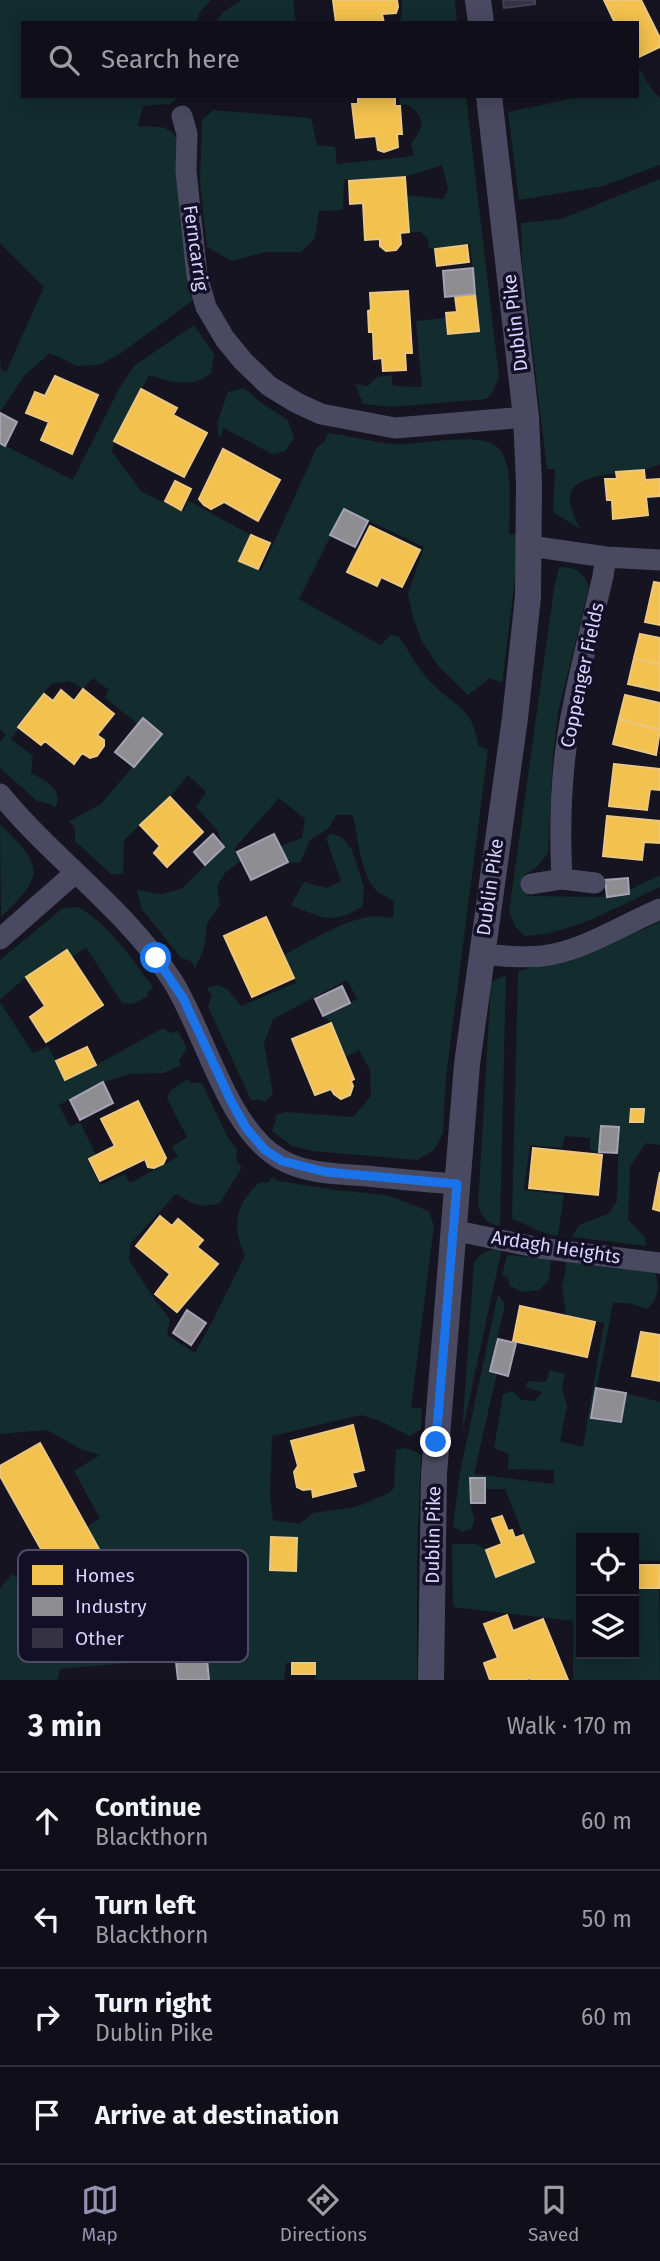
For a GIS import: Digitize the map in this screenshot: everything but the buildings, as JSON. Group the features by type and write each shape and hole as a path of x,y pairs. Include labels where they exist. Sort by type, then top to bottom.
{"street":[{"path":"478,0 481,21"},
{"name":"Dublin Pike","path":"431,1680 434,1474 452,1230 467,1064 515,718 528,597 530,546 526,417 489,98"},
{"name":"Ferncarrig","path":"182,116 187,134 186,172 197,276 206,307 225,339 269,386 321,414 395,428 526,417"},
{"path":"530,546 606,557 660,560"},
{"name":"Coppenger Fields","path":"562,879 561,804 572,708 606,557"},
{"path":"0,794 41,840 132,931 171,978 231,1101 246,1128 265,1150 282,1161 326,1172 457,1184"},
{"path":"0,939 75,873"},
{"path":"531,884 562,879 595,883"},
{"path":"481,954 543,956 598,938 660,909"},
{"name":"Ardagh Heights","path":"452,1230 540,1248 660,1263"}],"green space":[{"path":"0,0 211,0 200,12 197,21 21,21 21,98 177,98 170,104 143,106 138,126 167,129 179,144 185,257 192,301 121,353 99,365 77,366 50,353 24,376 0,412 0,357 1,369 6,372 44,287 0,243"},
{"path":"242,0 293,0 296,21 216,21 223,12"},
{"path":"402,0 455,0 457,21 401,20"},
{"path":"639,68 660,98 660,165 603,186 519,200 508,112 574,98 639,98"},
{"path":"399,98 466,98 499,377 492,393 486,399 391,407 363,404 355,384 368,386 377,377 391,375 393,386 422,387 416,321 446,318 448,334 479,331 470,244 429,248 428,239 421,232 409,232 406,195 443,199 448,188 442,165 405,177 344,180 343,210 319,211 315,238 301,252 265,252 232,261 207,247 200,183 202,120 213,110 311,118 317,145 335,147 337,164 414,156 411,143 421,126 420,117 406,104 400,106"},
{"path":"660,179 660,464 644,470 601,476 580,483 573,489 570,501 580,529 553,512 555,469 547,469 522,262 521,223 561,219"},
{"path":"194,325 214,354 211,373 189,383 173,382 149,375 114,441 112,452 142,492 183,511 189,501 251,535 239,560 261,571 317,447 324,442 328,433 391,444 480,440 500,450 507,467 510,490 509,534 518,534 502,683 490,678 468,695 439,667 421,640 408,594 424,547 344,509 299,599 380,645 391,635 398,636 426,677 466,713 478,746 488,750 446,1077 443,1133 434,1150 417,1160 312,1151 292,1146 272,1131 275,1115 285,1112 353,1117 371,1096 370,1070 359,1050 345,1057 331,1023 323,1016 357,999 347,980 273,1019 264,1044 273,1093 265,1102 251,1100 208,1007 212,996 207,988 219,985 229,991 241,1006 296,983 284,955 329,931 365,917 393,918 394,901 377,891 366,874 353,815 336,815 329,828 310,840 300,863 288,862 280,846 302,838 305,819 279,798 234,849 242,860 225,873 217,886 220,905 207,924 204,949 195,968 191,961 181,958 141,908 137,890 160,894 181,889 224,847 217,830 196,807 206,792 188,775 170,797 124,840 123,874 111,874 75,841 75,827 69,821 101,804 161,733 143,718 138,724 105,698 109,690 93,678 83,689 70,681 51,684 11,739 33,756 31,773 52,786 57,796 55,808 37,801 0,768 0,742 6,735 0,729 0,443 73,480 120,387 134,366"},
{"path":"244,388 261,403 288,420 294,438 285,451 272,454 224,428 219,439 217,423 228,392"},
{"path":"559,567 578,571 589,587 558,713 548,853 536,868 524,875 528,896 607,897 629,894 629,890 660,875 660,887 577,925 525,936 515,926 509,912"},
{"path":"0,824 24,850 34,870 26,890 1,917"},
{"path":"331,834 342,837 352,850 364,887 363,906 343,916 327,918 291,905 304,882 327,888 341,881 326,838"},
{"path":"78,907 100,923 128,954 153,987 147,997 132,1004 122,1003 86,947 72,957 67,950 26,977 0,1000 0,960 63,908"},
{"path":"660,922 660,1145 646,1143 630,1166 628,1220 644,1236 646,1246 572,1237 579,1225 608,1214 617,1201 619,1127 601,1126 599,1152 590,1150 590,1138 565,1136 562,1148 530,1145 524,1190 564,1195 558,1236 512,1219 518,971 608,944"},
{"path":"506,975 500,1226 486,1220 478,1206 491,982"},
{"path":"0,1002 33,1053 48,1046 65,1079 163,1028 170,1033 178,1031 187,1048 179,1061 181,1065 164,1073 130,1074 103,1082 59,1105 70,1127 80,1122 96,1155 87,1160 100,1185 125,1174 130,1183 178,1157 172,1147 187,1137 167,1098 171,1090 188,1079 190,1083 202,1083 228,1138 237,1149 237,1161 242,1167 220,1203 197,1205 176,1194 131,1243 129,1260 170,1319 167,1335 195,1353 245,1256 238,1235 238,1216 245,1199 260,1182 268,1183 272,1177 279,1181 335,1190 387,1195 429,1211 434,1226 411,1408 422,1408 421,1429 410,1436 361,1415 272,1436 270,1496 273,1520 299,1524 313,1513 356,1507 387,1494 394,1488 396,1450 412,1450 421,1455 417,1557 417,1680 315,1680 315,1663 286,1663 284,1680 209,1680 206,1662 248,1662 248,1550 100,1550 87,1527 100,1518 74,1471 100,1455 83,1450 47,1430 0,1434"},
{"path":"502,1248 462,1433 474,1263 489,1250"},
{"path":"507,1255 551,1259 549,1279 540,1290 522,1292 510,1286 507,1277 502,1276"},
{"path":"565,1260 653,1268 657,1279 658,1290 647,1309 629,1303 613,1303 591,1417 621,1422 626,1393 660,1402 660,1561 639,1560 639,1533 576,1533 576,1659 639,1659 639,1588 659,1588 660,1680 573,1680 573,1621 453,1607 452,1544 475,1544 486,1550 497,1577 534,1562 505,1489 486,1489 485,1478 471,1479 471,1508 475,1519 471,1529 462,1532 453,1526 460,1472 498,1294 505,1304 490,1371 497,1373 474,1474 554,1484 554,1470 508,1469 509,1454 494,1448 503,1394 512,1391 522,1400 535,1401 542,1392 525,1387 528,1381 546,1382 550,1370 565,1374 562,1388 567,1406 560,1441 583,1447 604,1323 566,1316 562,1286 566,1270"},
{"path":"12,1574 18,1578 18,1662 138,1662 60,1669 57,1680 0,1680 0,1588"}],"route":[{"path":"156,958 183,998 246,1128 265,1150 282,1161 326,1172 457,1184 436,1442"}]}
